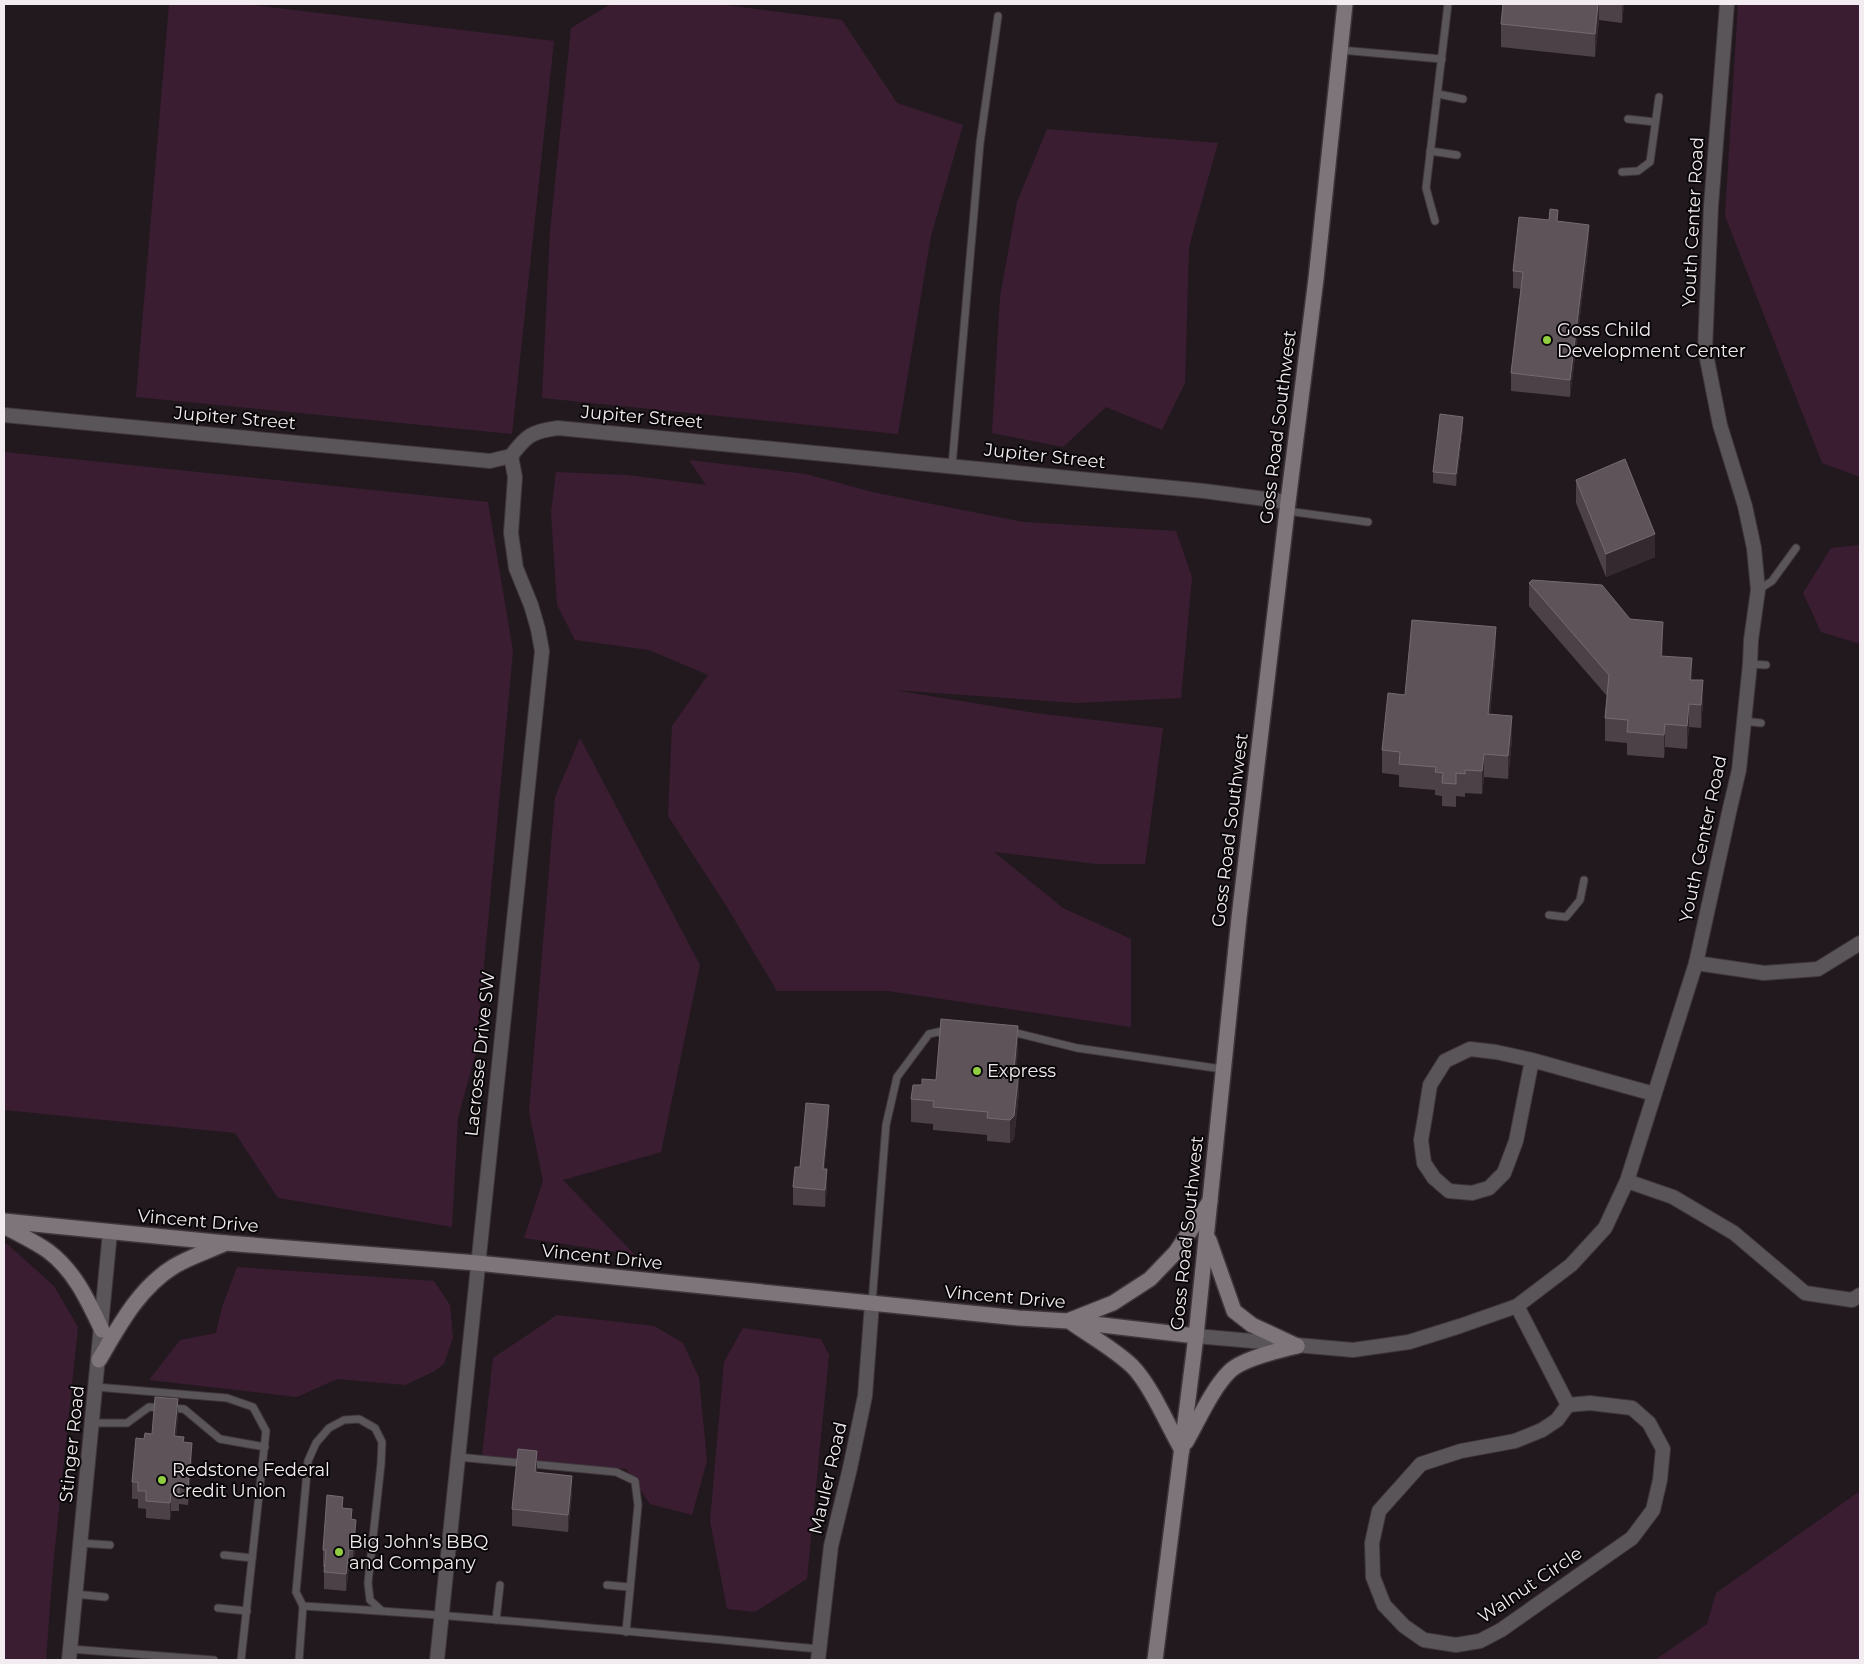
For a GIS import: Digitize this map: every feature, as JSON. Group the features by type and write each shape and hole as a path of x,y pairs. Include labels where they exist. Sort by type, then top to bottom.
{"street":[{"name":"Goss Road Southwest","path":"1155,1660 1196,1336 1211,1201 1222,1069 1287,507 1316,279 1346,4"},
{"name":"Youth Center Road","path":"1196,1336 1354,1350 1409,1342 1517,1306 1571,1265 1606,1228 1627,1181 1696,963 1739,770 1751,640 1758,590 1751,531 1720,425 1705,349 1711,206 1727,4"},
{"name":"Jupiter Street","path":"4,415 490,461 511,456 524,439 541,430 558,428 1204,491 1287,507"},
{"name":"Lacrosse Drive SW","path":"437,1660 542,651 531,605 516,568 511,533 515,477 511,456"},
{"path":"1696,963 1764,974 1818,970 1860,943"},
{"path":"1532,1060 1516,1141 1504,1173 1489,1188 1472,1193 1449,1191 1434,1178 1424,1163 1421,1140 1430,1085 1445,1061 1470,1050 1496,1052 1532,1060 1654,1094"},
{"path":"1627,1181 1673,1197 1734,1233 1805,1294 1852,1300 1860,1294"},
{"path":"1068,1321 1113,1303 1150,1279 1176,1252 1211,1201"},
{"name":"Vincent Drive","path":"4,1221 226,1243 477,1263 1019,1318 1068,1321 1196,1336"},
{"path":"4,1226 47,1250 64,1265 81,1287 102,1330"},
{"name":"Stinger Road","path":"69,1654 102,1330 110,1232"},
{"path":"1207,1234 1234,1311 1252,1325 1297,1346"},
{"path":"99,1360 121,1322 146,1289 173,1267 226,1243"},
{"name":"Mauler Road","path":"819,1655 831,1546 865,1396 872,1303"},
{"path":"1517,1306 1568,1406"},
{"path":"1068,1321 1132,1367 1148,1388 1182,1450"},
{"path":"1182,1450 1209,1401 1230,1371 1259,1356 1297,1346"},
{"name":"Walnut Circle","path":"1590,1403 1632,1408 1650,1423 1662,1449 1660,1480 1653,1510 1632,1538 1501,1630 1480,1641 1456,1644 1424,1640 1404,1626 1384,1605 1373,1577 1372,1543 1379,1511 1421,1464 1461,1450 1516,1441 1542,1430 1557,1420 1568,1406 1590,1403"}],"lane":[{"path":"1435,221 1426,188 1448,4"},
{"path":"952,466 980,143 998,16"},
{"path":"1340,50 1442,59"},
{"path":"1438,94 1463,99"},
{"path":"1622,172 1638,171 1650,162 1658,97"},
{"path":"1628,119 1655,122"},
{"path":"1430,152 1457,154"},
{"path":"1287,507 1368,522"},
{"path":"1758,590 1772,581 1796,548"},
{"path":"1750,664 1766,665"},
{"path":"1744,721 1761,723"},
{"path":"1549,915 1566,917 1580,900 1584,880"},
{"path":"996,1027 1077,1048 1222,1069"},
{"path":"872,1303 886,1125 898,1077 929,1034 954,1028"},
{"path":"96,1387 227,1398 253,1406 266,1431 241,1660"},
{"path":"92,1423 126,1423 149,1407 184,1409 220,1439 264,1447"},
{"path":"299,1660 303,1606 296,1592 308,1461 316,1443 330,1428 344,1420 360,1419 376,1428 382,1442 368,1583 370,1600 381,1610"},
{"path":"458,1457 616,1472 635,1481 638,1505 626,1632"},
{"path":"80,1543 110,1545"},
{"path":"224,1555 252,1558"},
{"path":"607,1585 629,1587"},
{"path":"496,1620 500,1586"},
{"path":"76,1594 105,1597"},
{"path":"303,1606 381,1610 626,1632 819,1655"},
{"path":"218,1608 247,1611"},
{"path":"69,1654 214,1660"}],"shaded area":[{"path":"169,4 244,4 554,41 512,434 136,397"},
{"path":"611,4 718,4 842,20 897,103 963,125 931,236 898,434 542,398 550,231 571,28"},
{"path":"1738,4 1860,4 1860,477 1822,463 1725,216"},
{"path":"1047,129 1218,143 1189,247 1185,383 1162,430 1106,407 1063,447 992,433 1000,297 1017,202"},
{"path":"4,452 488,502 513,651 476,1052 458,1118 452,1227 278,1198 235,1133 4,1110"},
{"path":"689,460 806,474 872,492 1023,522 1176,531 1192,577 1181,698 1077,703 893,690 1035,713 1163,728 1145,864 1097,864 994,852 1063,908 1131,939 1131,1027 888,991 777,991 727,907 668,816 672,726 708,675 649,650 575,640 557,605 551,512 556,472 627,475 706,485"},
{"path":"1860,545 1860,644 1821,632 1803,593 1831,548"},
{"path":"580,738 700,965 661,1152 563,1180 635,1255 524,1238 543,1181 529,1112 555,797"},
{"path":"4,1243 54,1286 78,1327 53,1566 46,1660 4,1660"},
{"path":"237,1267 434,1281 450,1305 453,1338 444,1364 433,1372 405,1385 337,1379 297,1397 149,1380 180,1340 216,1333 222,1307"},
{"path":"557,1315 654,1326 683,1343 699,1378 707,1461 692,1515 650,1504 626,1469 482,1456 493,1358"},
{"path":"743,1328 821,1339 829,1355 807,1579 755,1612 727,1609 710,1521 724,1362"},
{"path":"1860,1491 1860,1660 1655,1660 1707,1624 1716,1593"}],"building":[{"path":"1503,4 1598,4 1595,34 1501,24"},
{"name":"Goss Child Development Center","path":"1550,209 1558,210 1557,221 1589,225 1570,380 1511,373 1523,272 1513,271 1519,217 1549,220"},
{"path":"1440,414 1463,417 1456,474 1433,472"},
{"path":"1625,459 1655,534 1606,554 1576,480"},
{"path":"1532,580 1602,585 1630,619 1663,622 1661,656 1692,658 1690,680 1703,680 1701,705 1689,704 1687,726 1665,724 1664,735 1627,732 1628,720 1605,718 1609,675 1529,583"},
{"path":"1412,620 1496,627 1488,714 1512,716 1508,756 1484,754 1482,771 1465,770 1465,774 1456,773 1456,784 1442,783 1443,773 1435,772 1436,767 1399,764 1400,752 1382,750 1388,693 1405,695"},
{"name":"Express","path":"941,1019 1018,1026 1014,1070 1019,1070 1014,1116 1010,1120 987,1118 988,1112 933,1107 934,1101 911,1099 913,1085 922,1085 922,1079 936,1080"},
{"path":"806,1103 829,1105 823,1169 827,1169 825,1190 793,1187 795,1167 800,1167"},
{"name":"Redstone Federal Credit Union","path":"155,1397 178,1399 174,1436 184,1437 183,1442 192,1443 188,1487 179,1486 179,1494 171,1494 170,1503 146,1501 146,1491 138,1491 138,1482 132,1482 136,1438 144,1439 145,1433 152,1434"},
{"path":"518,1449 537,1451 535,1472 572,1476 568,1515 512,1509"},
{"name":"Big John’s BBQ and Company","path":"327,1495 343,1497 342,1508 352,1509 351,1519 356,1520 353,1550 349,1550 346,1574 324,1572 326,1550 323,1550"}],"place":[{"name":"Goss Child Development Center","path":"1547,340"},
{"name":"Express","path":"977,1071"},
{"name":"Redstone Federal Credit Union","path":"162,1480"},
{"name":"Big John’s BBQ and Company","path":"339,1552"}]}
